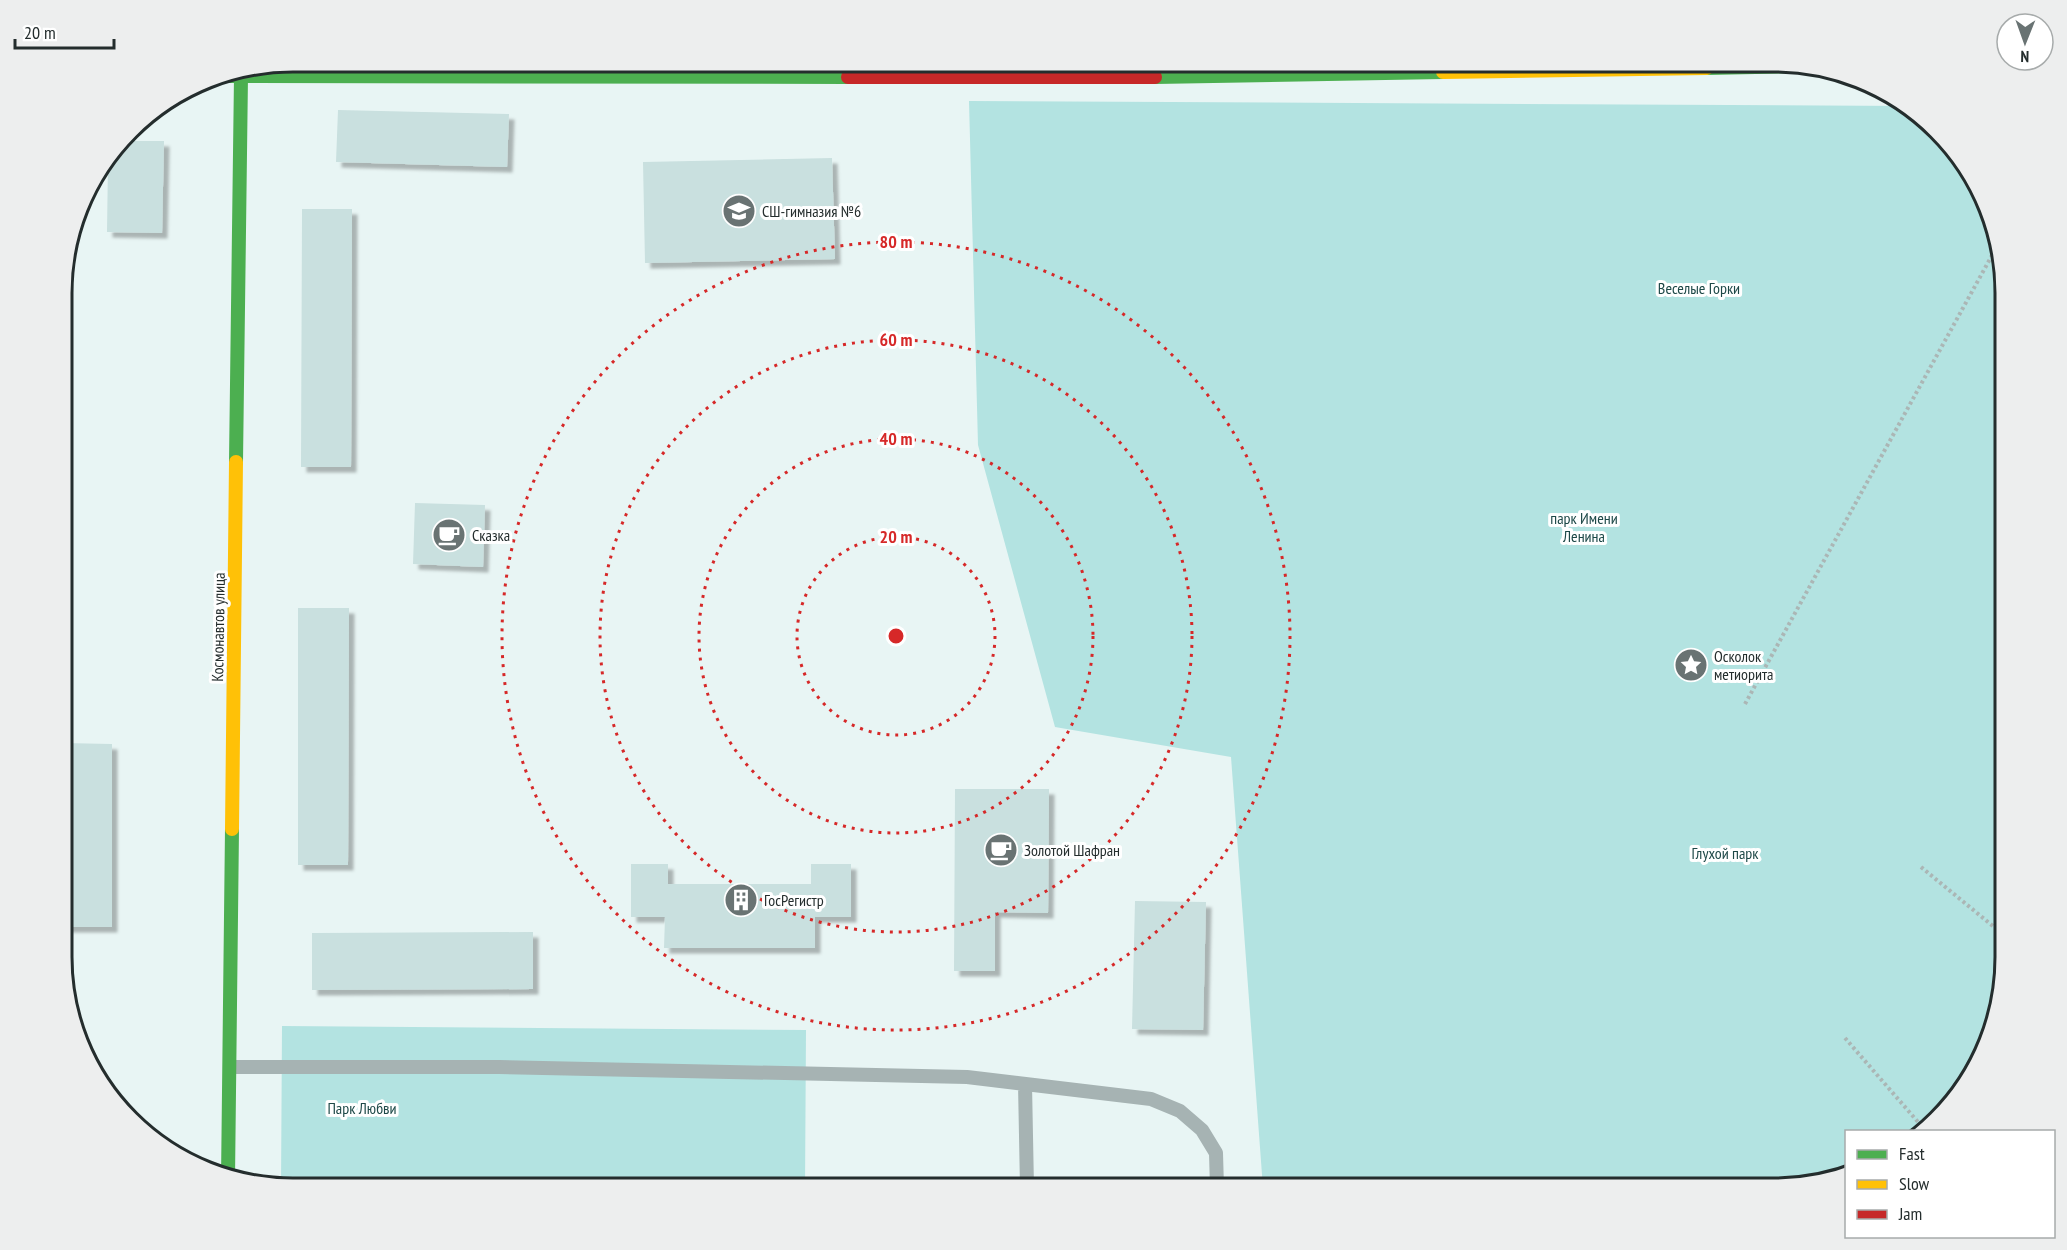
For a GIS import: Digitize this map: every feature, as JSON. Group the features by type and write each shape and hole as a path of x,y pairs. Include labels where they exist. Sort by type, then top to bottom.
{"street":[{"path":"250,76 1143,77 1446,72"},
{"name":"Космонавтов улица","path":"228,1168 241,79"}],"lane":[{"path":"230,1067 499,1067 967,1077 1151,1099 1180,1111 1202,1130 1216,1153 1217,1178"},
{"path":"1025,1084 1027,1178"}],"path":[{"path":"1745,704 1992,256"},
{"path":"1922,867 1995,928"},
{"path":"1845,1038 1919,1123"}],"green space":[{"name":"парк Имени Ленина","path":"969,101 1891,106 1897,109 1940,147 1958,170 1983,222 1991,250 1995,279 1995,971 1991,1000 1983,1028 1958,1080 1940,1103 1911,1130 1845,1130 1845,1166 1803,1176 1788,1178 1262,1178 1231,757 1055,727 978,445"},
{"name":"Парк Любви","path":"282,1026 806,1030 805,1178 281,1178"}],"building":[{"path":"338,110 509,114 507,167 336,162"},
{"path":"133,141 164,141 162,233 107,232 109,170"},
{"name":"СШ-гимназия №6","path":"832,158 835,259 645,263 643,162"},
{"path":"302,209 352,209 351,467 301,467"},
{"name":"Сказка","path":"415,503 485,505 483,567 413,564"},
{"path":"298,608 349,608 348,865 298,865"},
{"path":"72,743 112,744 112,927 72,927"},
{"path":"955,789 1049,789 1048,913 995,912 995,971 954,971"},
{"name":"ГосРегистр","path":"631,864 668,864 668,884 811,884 811,864 851,864 851,917 815,917 815,948 664,948 665,917 631,917"},
{"path":"1135,901 1206,902 1203,1030 1132,1029"},
{"path":"533,932 533,989 312,990 312,933"}],"traffic: fast":[{"path":"1155,77 1443,72"},
{"path":"250,76 848,77"},
{"path":"236,462 241,79"},
{"path":"228,1168 232,829"}],"traffic: slow":[{"path":"232,829 236,462"}],"traffic: jam":[{"path":"848,77 1155,77"}],"place":[{"name":"СШ-гимназия №6","path":"739,211"},
{"name":"Сказка","path":"449,535"},
{"name":"Осколок метиорита","path":"1691,665"},
{"name":"Золотой Шафран","path":"1001,850"},
{"name":"ГосРегистр","path":"741,900"}],"park label":[{"name":"Веселые Горки","path":"1699,288"},
{"name":"Глухой парк","path":"1725,853"}]}
